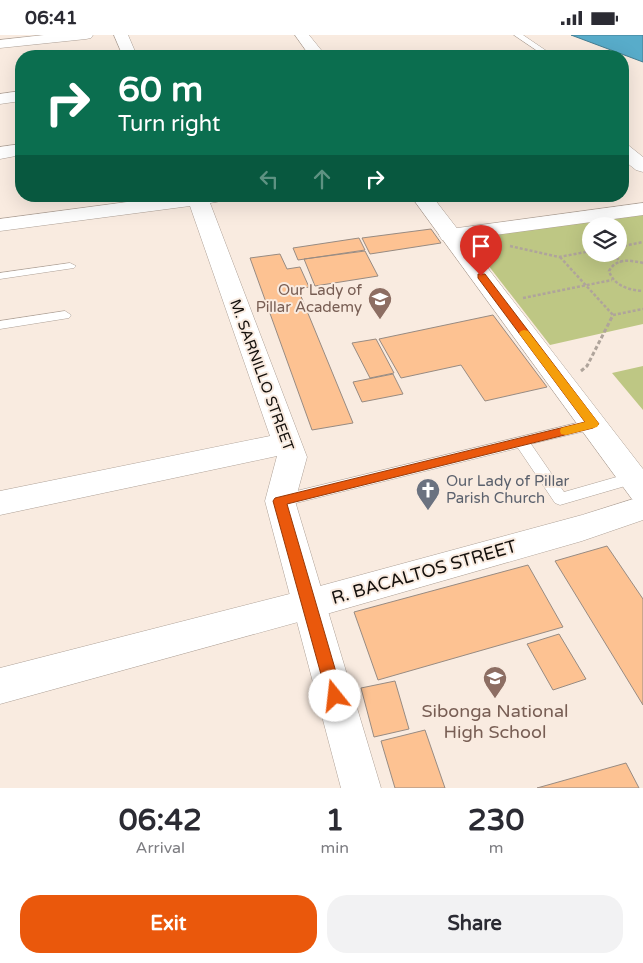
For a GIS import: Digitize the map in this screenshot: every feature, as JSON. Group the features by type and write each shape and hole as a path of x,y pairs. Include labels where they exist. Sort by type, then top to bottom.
{"main road":[{"path":"0,44 86,35"},
{"path":"121,35 127,50"},
{"path":"302,35 313,50"},
{"path":"0,99 15,97"},
{"path":"629,147 643,166"},
{"path":"0,153 15,151"},
{"path":"0,225 168,202"},
{"name":"M. SARNILLO STREET","path":"207,202 292,457 280,501"},
{"path":"425,202 593,424 640,492"},
{"path":"450,235 643,209"},
{"path":"0,503 287,443"},
{"name":"R. BACALTOS STREET","path":"0,686 309,604 582,528 640,492"},
{"path":"280,501 361,788"}],"lane":[{"path":"518,35 541,50"},
{"path":"0,276 70,266"},
{"path":"0,325 65,315"},
{"path":"280,501 593,424"},
{"path":"522,442 560,499 640,492"}],"path":[{"path":"627,245 643,242"},
{"path":"582,253 559,257 613,315"},
{"path":"619,262 611,267 609,275 612,280 625,288 643,291"},
{"path":"627,262 643,263"},
{"path":"500,302 612,280"},
{"path":"613,315 643,309"},
{"path":"563,385 587,366 613,315"}],"green space":[{"path":"643,215 643,324 550,345 467,238 582,223 582,262 627,262 627,217"},
{"path":"643,366 643,410 612,373"}],"water":[{"path":"571,35 643,35 643,62 629,57 629,50 611,50"}],"building":[{"path":"431,229 441,243 370,254 362,238"},
{"path":"359,238 365,250 298,260 293,248"},
{"path":"365,251 378,276 315,286 304,259"},
{"path":"280,254 287,269 300,267 309,287 298,289 353,423 312,430 250,258"},
{"path":"493,315 547,387 485,401 461,365 401,378 379,339"},
{"path":"376,339 394,373 370,378 352,343"},
{"path":"393,374 403,394 362,402 353,382"},
{"path":"607,546 643,599 643,705 555,561"},
{"path":"528,565 563,627 378,680 354,612"},
{"path":"559,634 586,679 553,690 527,644"},
{"path":"395,681 409,729 374,737 361,688"},
{"path":"425,730 445,788 395,788 381,741"},
{"path":"626,763 639,788 537,788"}],"slow traffic":[{"path":"524,333 593,424 566,431"}],"place":[{"name":"Our Lady of Pillar Academy","path":"380,320"},
{"name":"Our Lady of Pillar Parish Church","path":"428,511"},
{"name":"Sibonga National High School","path":"495,699"}],"route":[{"path":"335,696 280,501 593,424 481,276"}]}
